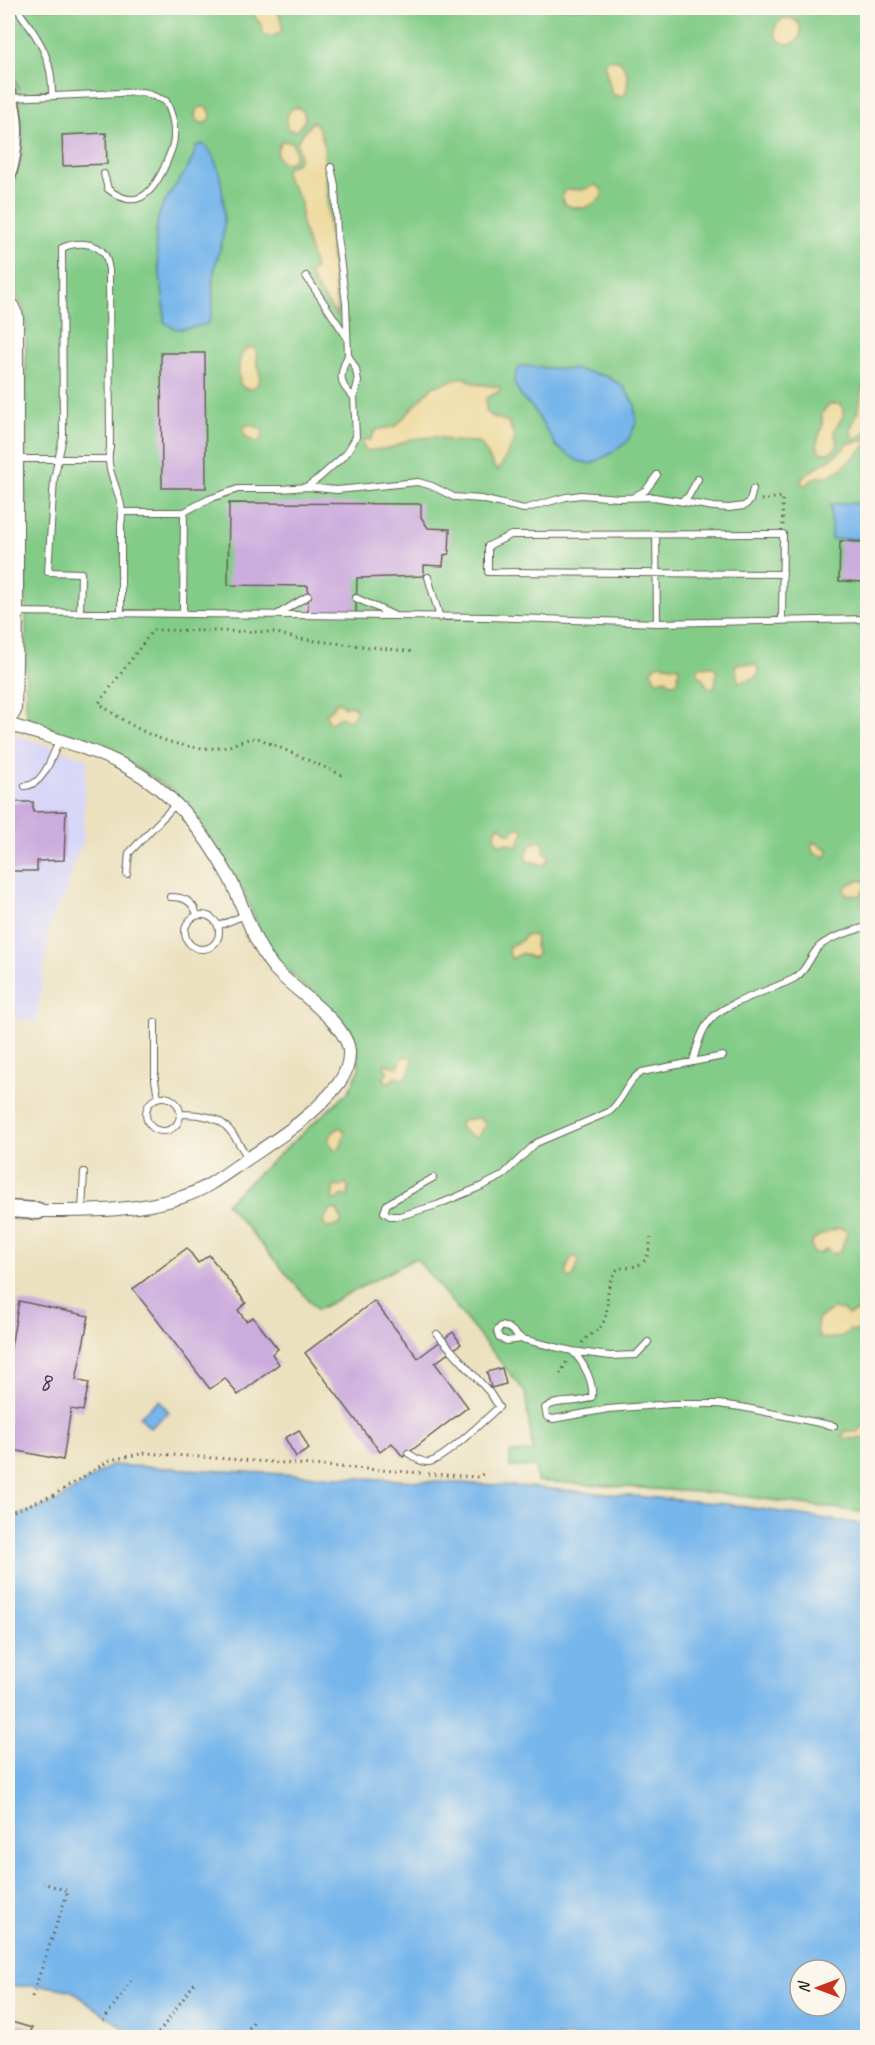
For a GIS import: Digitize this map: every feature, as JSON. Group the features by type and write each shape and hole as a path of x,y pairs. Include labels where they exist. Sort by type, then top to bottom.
{"street":[{"path":"8,96 14,151 8,172"},
{"path":"8,296 17,316 12,459 12,612 15,711 8,723 97,753 127,767 153,783 177,803 205,837 230,879 254,938 274,967 332,1020 346,1036 350,1052 347,1070 338,1084 310,1113 209,1185 183,1197 126,1208 82,1211 8,1209"}],"lane":[{"path":"21,8 21,13 36,34 49,60 53,77 52,96"},
{"path":"8,96 144,92 166,101 173,116 174,140 155,186 134,200 120,198 108,189 104,174"},
{"path":"331,167 335,185 348,340 348,355 341,377 344,390 354,398"},
{"path":"80,613 81,573 48,572 54,479 63,437 62,248 72,243 95,246 105,255 109,270 110,448 107,459 124,512 121,524 121,612"},
{"path":"306,276 348,340"},
{"path":"306,487 346,454 356,436 354,398 358,382 356,369 348,355"},
{"path":"12,459 107,459"},
{"path":"634,497 646,490 657,475"},
{"path":"681,501 688,497 698,479"},
{"path":"124,512 184,512 209,499 238,489 306,487 337,490 418,482 454,497 481,499 524,509 581,495 619,498 654,497 729,508 744,506 750,501 753,489"},
{"path":"183,613 184,512"},
{"path":"656,534 657,623"},
{"path":"782,620 783,574 783,534 511,535 488,546 488,572 783,574"},
{"path":"428,577 440,618"},
{"path":"278,614 308,596"},
{"path":"356,598 396,617"},
{"path":"12,612 278,614 657,623 867,619"},
{"path":"25,786 30,786 40,779 59,741"},
{"path":"127,874 129,853 177,803"},
{"path":"170,897 178,897 192,903 197,915"},
{"path":"197,915 212,918 218,926 218,937 212,946 202,950 191,946 185,937 184,932 188,921 197,915"},
{"path":"218,926 245,915"},
{"path":"693,1061 700,1037 712,1017 796,977 811,961 817,948 825,942 867,926"},
{"path":"155,1022 155,1080 158,1097"},
{"path":"433,1178 387,1204 384,1212 390,1216 400,1216 437,1205 502,1176 536,1143 609,1112 622,1098 636,1075 642,1072 723,1056"},
{"path":"158,1097 173,1100 179,1109 180,1114 176,1125 167,1131 150,1126 146,1115 149,1104 158,1097"},
{"path":"180,1114 200,1114 217,1118 230,1130 248,1158"},
{"path":"82,1211 84,1172"},
{"path":"408,1453 418,1460 430,1462 447,1452 499,1407 490,1393 436,1334"},
{"path":"522,1339 578,1356 590,1381 593,1390 592,1397 585,1401 552,1403 545,1408 548,1417 554,1419 608,1409 672,1404 718,1404 834,1426"},
{"path":"570,1354 636,1355 648,1342"}],"path":[{"path":"750,501 782,497 783,534"},
{"path":"342,775 258,738 247,738 220,748 171,744 124,723 99,703 153,630 273,632 299,639 415,652"},
{"path":"581,1345 603,1323 607,1305 606,1290 615,1272 619,1268 639,1266 649,1251 651,1238"},
{"path":"560,1374 570,1354"},
{"path":"8,1513 54,1495 110,1460 145,1453 478,1478 485,1473"},
{"path":"32,1998 68,1891 43,1883"},
{"path":"104,2021 131,1981"},
{"path":"155,2037 196,1981"},
{"path":"242,2037 254,2021"}],"shaded area":[{"path":"8,733 88,759 85,779 83,843 76,856 67,889 49,927 37,1021 8,1020"}],"green space":[{"path":"8,8 867,8 867,1513 727,1494 537,1481 535,1467 510,1467 510,1453 533,1452 525,1392 416,1258 317,1310 226,1203 349,1091 359,1070 358,1052 351,1030 278,962 261,934 243,890 196,817 174,792 120,757 76,739 35,728 28,719 26,709 26,328 23,309 13,289 14,283 8,276 8,198 23,151 18,97 8,76 8,73 19,89 12,68 8,64"}],"sand":[{"path":"257,8 274,8 281,18 282,31 272,36 263,34 262,26 252,13"},
{"path":"788,18 797,22 801,31 797,40 788,44 779,40 775,31 779,22"},
{"path":"610,59 619,60 626,72 627,91 620,97 612,94 604,64"},
{"path":"203,107 209,109 211,115 209,121 203,123 197,121 195,115 197,109"},
{"path":"296,107 304,111 305,120 297,131 287,129 286,119 290,110"},
{"path":"313,121 319,128 324,144 337,316 316,288 309,274 315,268 302,221 301,203 289,183 285,169 298,162 300,157 297,141"},
{"path":"282,141 291,142 294,147 295,155 291,162 283,163 279,158 278,149"},
{"path":"595,185 602,189 602,197 594,204 575,208 565,204 562,199 563,193 568,189 582,190"},
{"path":"247,348 255,348 260,376 254,388 246,389 240,384 239,370 241,356"},
{"path":"463,377 476,384 500,387 500,391 486,398 486,411 491,416 509,422 515,440 498,471 479,442 450,441 433,437 411,439 391,448 366,451 362,443 364,439 370,440 376,430 396,426 432,387"},
{"path":"867,383 867,430 858,438 854,438 851,428 859,408 862,388"},
{"path":"830,404 840,404 843,407 843,416 834,431 838,446 829,453 821,453 817,442 822,427 822,413"},
{"path":"249,424 262,429 263,437 259,441 254,442 244,435 243,427"},
{"path":"867,440 867,445 840,470 828,476 816,477 805,486 800,481 848,443"},
{"path":"738,663 756,665 758,675 752,679 738,681 735,667"},
{"path":"660,664 679,667 678,682 670,683 666,679 656,681 651,672"},
{"path":"712,666 717,669 715,688 708,687 697,672 699,667"},
{"path":"337,702 343,704 343,707 350,705 356,708 356,713 349,721 340,717 331,723 328,722 326,713"},
{"path":"501,826 508,833 517,827 523,829 524,832 517,847 509,843 499,844 497,842 495,838 497,827"},
{"path":"539,841 545,845 544,851 549,859 546,864 541,865 527,862 528,849"},
{"path":"814,842 829,850 826,857 813,853 811,845"},
{"path":"859,880 866,882 867,886 860,896 846,894 847,885"},
{"path":"526,935 536,936 535,947 538,954 532,958 522,953 512,959 509,946 521,941"},
{"path":"406,1056 412,1058 413,1061 407,1077 401,1079 395,1077 389,1083 383,1078 388,1073 384,1067 385,1064 398,1067"},
{"path":"478,1118 486,1125 477,1137 466,1133 459,1125 463,1120"},
{"path":"340,1127 345,1132 341,1146 336,1151 328,1141 332,1133"},
{"path":"345,1183 349,1187 348,1196 343,1195 332,1200 334,1186 341,1187"},
{"path":"331,1209 337,1210 342,1221 339,1225 328,1228 323,1223"},
{"path":"838,1228 846,1230 847,1234 840,1252 832,1254 827,1249 819,1254 813,1253 811,1244 813,1241"},
{"path":"574,1256 580,1259 574,1276 570,1279 567,1276 567,1268"},
{"path":"833,1309 843,1310 848,1315 855,1312 861,1313 866,1323 864,1328 856,1331 850,1330 836,1338 820,1338 817,1331 818,1319"},
{"path":"867,1426 867,1438 854,1439 842,1436 846,1431 858,1432 862,1427"}],"water":[{"path":"203,144 216,162 220,176 224,205 222,242 215,264 213,307 210,318 207,324 179,329 164,321 156,232 161,209 189,165 196,146"},
{"path":"521,366 579,370 606,376 623,386 635,405 636,424 627,442 591,464 578,461 557,447 532,407 522,398 514,382 516,372"},
{"path":"867,503 867,539 831,539 831,504"},
{"path":"159,1400 169,1412 150,1428 140,1416"},
{"path":"111,1465 516,1486 726,1504 867,1525 867,2037 136,2037 70,1990 46,1986 8,1986 8,1519 56,1502"}],"building":[{"path":"106,133 107,164 63,166 62,135"},
{"path":"161,353 205,353 206,488 162,488"},
{"path":"229,503 421,504 421,517 428,528 450,529 449,554 444,555 443,566 424,565 424,576 357,578 356,614 308,613 308,586 228,585"},
{"path":"840,541 868,542 868,582 839,581"},
{"path":"8,802 33,802 33,812 66,811 64,860 37,861 37,871 8,871"},
{"path":"187,1248 198,1263 209,1255 246,1303 238,1310 246,1321 253,1317 278,1349 272,1354 279,1364 238,1395 225,1378 210,1389 133,1289"},
{"path":"19,1301 89,1316 76,1380 89,1383 83,1411 71,1409 63,1460 8,1449 8,1364"},
{"path":"374,1301 418,1358 453,1332 461,1344 435,1363 468,1407 403,1457 392,1443 380,1452 305,1353"},
{"path":"502,1368 506,1384 491,1388 487,1372"},
{"path":"299,1430 309,1449 296,1457 285,1438"},
{"path":"8,2021 32,2028 29,2038 8,2038"}]}
